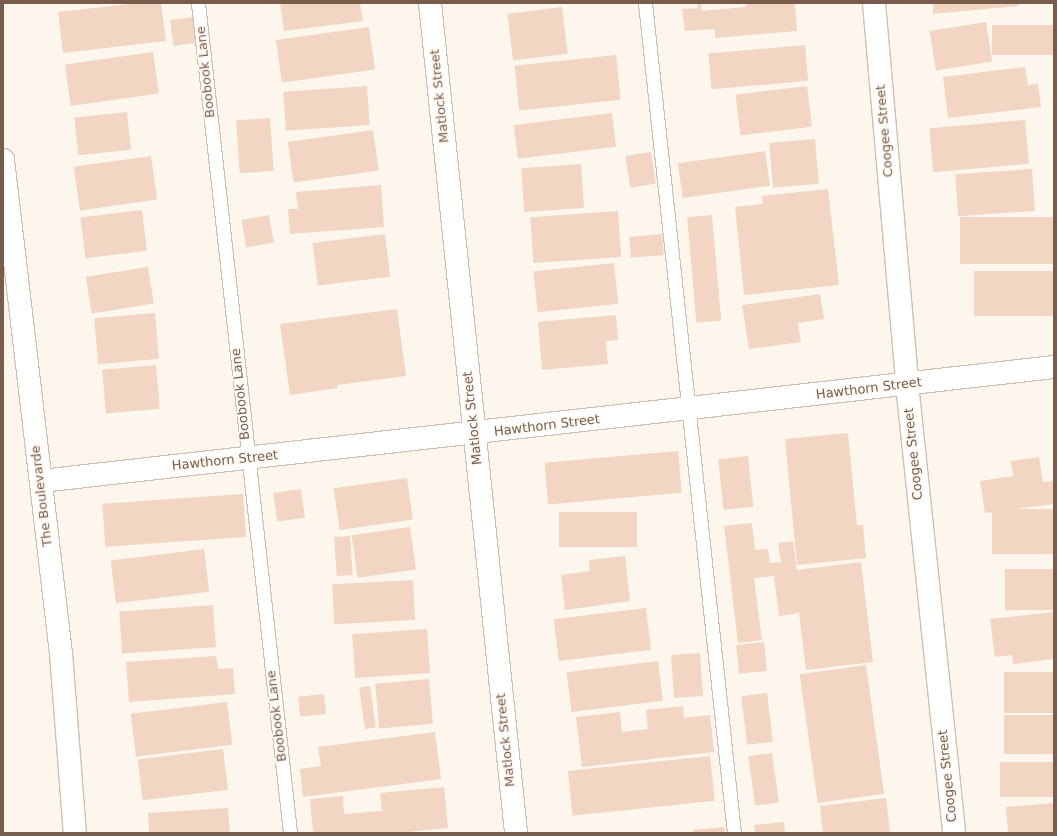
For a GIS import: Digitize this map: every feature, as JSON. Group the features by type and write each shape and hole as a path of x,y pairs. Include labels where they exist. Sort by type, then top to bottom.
{"street":[{"name":"Matlock Street","path":"430,3 516,833"},
{"name":"Coogee Street","path":"874,3 907,384 954,833"},
{"name":"The Boulevarde","path":"3,160 61,653 75,833"},
{"name":"Hawthorn Street","path":"41,480 248,459 1054,368"}],"lane":[{"name":"Boobook Lane","path":"198,3 290,833"},
{"path":"645,3 734,833"}],"building":[{"path":"138,3 161,3 166,41 63,53 58,12"},
{"path":"280,3 360,3 363,21 284,31"},
{"path":"697,3 701,3 702,11 746,7 746,3 795,3 797,31 715,38 715,29 685,31 682,9 698,8"},
{"path":"933,3 1019,3 1019,6 933,14"},
{"path":"562,7 568,54 513,60 507,14"},
{"path":"194,17 197,43 173,46 170,20"},
{"path":"986,22 992,62 936,70 930,31"},
{"path":"992,25 1054,25 1054,55 992,55"},
{"path":"369,27 375,70 282,83 276,40"},
{"path":"805,45 808,81 712,89 708,53"},
{"path":"153,52 159,94 71,106 65,64"},
{"path":"616,55 621,100 519,110 515,66"},
{"path":"1025,67 1028,85 1038,84 1041,107 948,118 943,77"},
{"path":"367,86 370,125 286,131 283,92"},
{"path":"807,86 812,127 741,135 736,95"},
{"path":"127,112 131,150 78,155 74,118"},
{"path":"612,113 616,147 518,159 514,125"},
{"path":"270,118 274,171 240,173 236,120"},
{"path":"1025,120 1029,164 933,172 929,128"},
{"path":"373,130 379,171 294,183 288,142"},
{"path":"815,139 819,184 773,188 769,143"},
{"path":"765,151 770,186 683,198 678,163"},
{"path":"651,152 656,184 630,188 625,156"},
{"path":"151,156 157,200 80,210 74,167"},
{"path":"581,164 584,208 524,212 521,168"},
{"path":"1032,169 1035,211 958,216 955,174"},
{"path":"381,185 384,227 290,234 288,209 298,209 296,192"},
{"path":"828,189 839,285 744,295 735,207 763,204 762,196"},
{"path":"142,210 147,251 85,258 80,218"},
{"path":"618,211 621,257 533,263 530,217"},
{"path":"269,215 274,243 246,247 241,220"},
{"path":"712,215 721,321 696,323 687,217"},
{"path":"960,217 1054,217 1054,264 960,264"},
{"path":"385,234 390,277 318,286 313,243"},
{"path":"662,234 664,255 631,258 629,237"},
{"path":"614,263 618,304 538,312 533,271"},
{"path":"148,267 154,304 92,313 86,277"},
{"path":"974,271 1054,271 1054,316 974,316"},
{"path":"820,294 824,319 798,323 801,342 749,349 742,305"},
{"path":"397,309 406,376 337,385 338,388 290,395 280,324"},
{"path":"155,313 159,359 98,364 94,318"},
{"path":"616,315 618,340 606,341 608,364 542,370 538,322"},
{"path":"156,365 160,409 106,414 102,370"},
{"path":"848,433 857,525 863,525 866,558 797,565 785,439"},
{"path":"678,451 682,493 548,505 545,463"},
{"path":"748,456 753,507 723,510 718,459"},
{"path":"1039,457 1043,482 1054,481 1054,504 985,513 980,481 1013,476 1011,461"},
{"path":"407,478 413,520 340,530 334,488"},
{"path":"301,489 305,518 277,522 273,493"},
{"path":"243,494 246,537 105,547 102,504"},
{"path":"992,509 1054,509 1054,554 992,554"},
{"path":"559,512 637,512 637,547 559,547"},
{"path":"752,523 755,550 768,549 770,563 781,562 778,543 793,541 797,570 861,562 873,662 806,670 799,613 779,616 774,576 754,578 762,640 738,643 724,526"},
{"path":"410,527 416,570 358,578 352,535"},
{"path":"350,536 353,575 337,576 334,537"},
{"path":"204,549 209,592 116,603 111,560"},
{"path":"625,556 630,601 565,610 561,575 590,571 589,560"},
{"path":"1005,569 1054,569 1054,610 1005,610"},
{"path":"413,580 415,620 334,624 332,584"},
{"path":"213,605 216,647 122,653 119,612"},
{"path":"646,608 651,650 559,661 554,619"},
{"path":"1054,612 1054,659 1013,664 1012,655 995,657 990,619"},
{"path":"427,629 430,673 355,678 352,634"},
{"path":"764,642 767,671 739,674 736,645"},
{"path":"700,653 703,696 674,698 671,655"},
{"path":"216,656 218,669 233,668 235,694 129,702 126,662"},
{"path":"658,661 663,701 572,712 567,672"},
{"path":"866,665 884,794 818,803 800,674"},
{"path":"1004,672 1054,672 1054,713 1004,713"},
{"path":"429,679 433,724 379,729 375,684"},
{"path":"370,686 376,728 365,729 359,688"},
{"path":"767,693 773,742 747,745 741,696"},
{"path":"324,694 326,714 300,717 298,697"},
{"path":"227,702 232,745 136,757 131,714"},
{"path":"683,706 684,718 710,715 714,752 582,767 576,717 620,712 622,732 648,729 646,710"},
{"path":"1004,715 1054,715 1054,754 1004,754"},
{"path":"435,732 441,779 303,797 300,769 321,766 318,747"},
{"path":"223,749 228,790 143,800 138,759"},
{"path":"772,753 779,803 755,806 748,756"},
{"path":"710,756 715,801 572,816 568,771"},
{"path":"1000,762 1054,762 1054,797 1000,797"},
{"path":"444,787 448,828 399,833 313,833 310,799 343,796 344,814 382,811 380,793"},
{"path":"886,798 890,833 823,833 820,806"},
{"path":"1054,803 1054,833 1008,833 1006,807"},
{"path":"228,808 230,833 149,833 148,813"},
{"path":"784,822 785,833 755,833 754,825"},
{"path":"724,827 725,833 694,833 693,830"}]}
